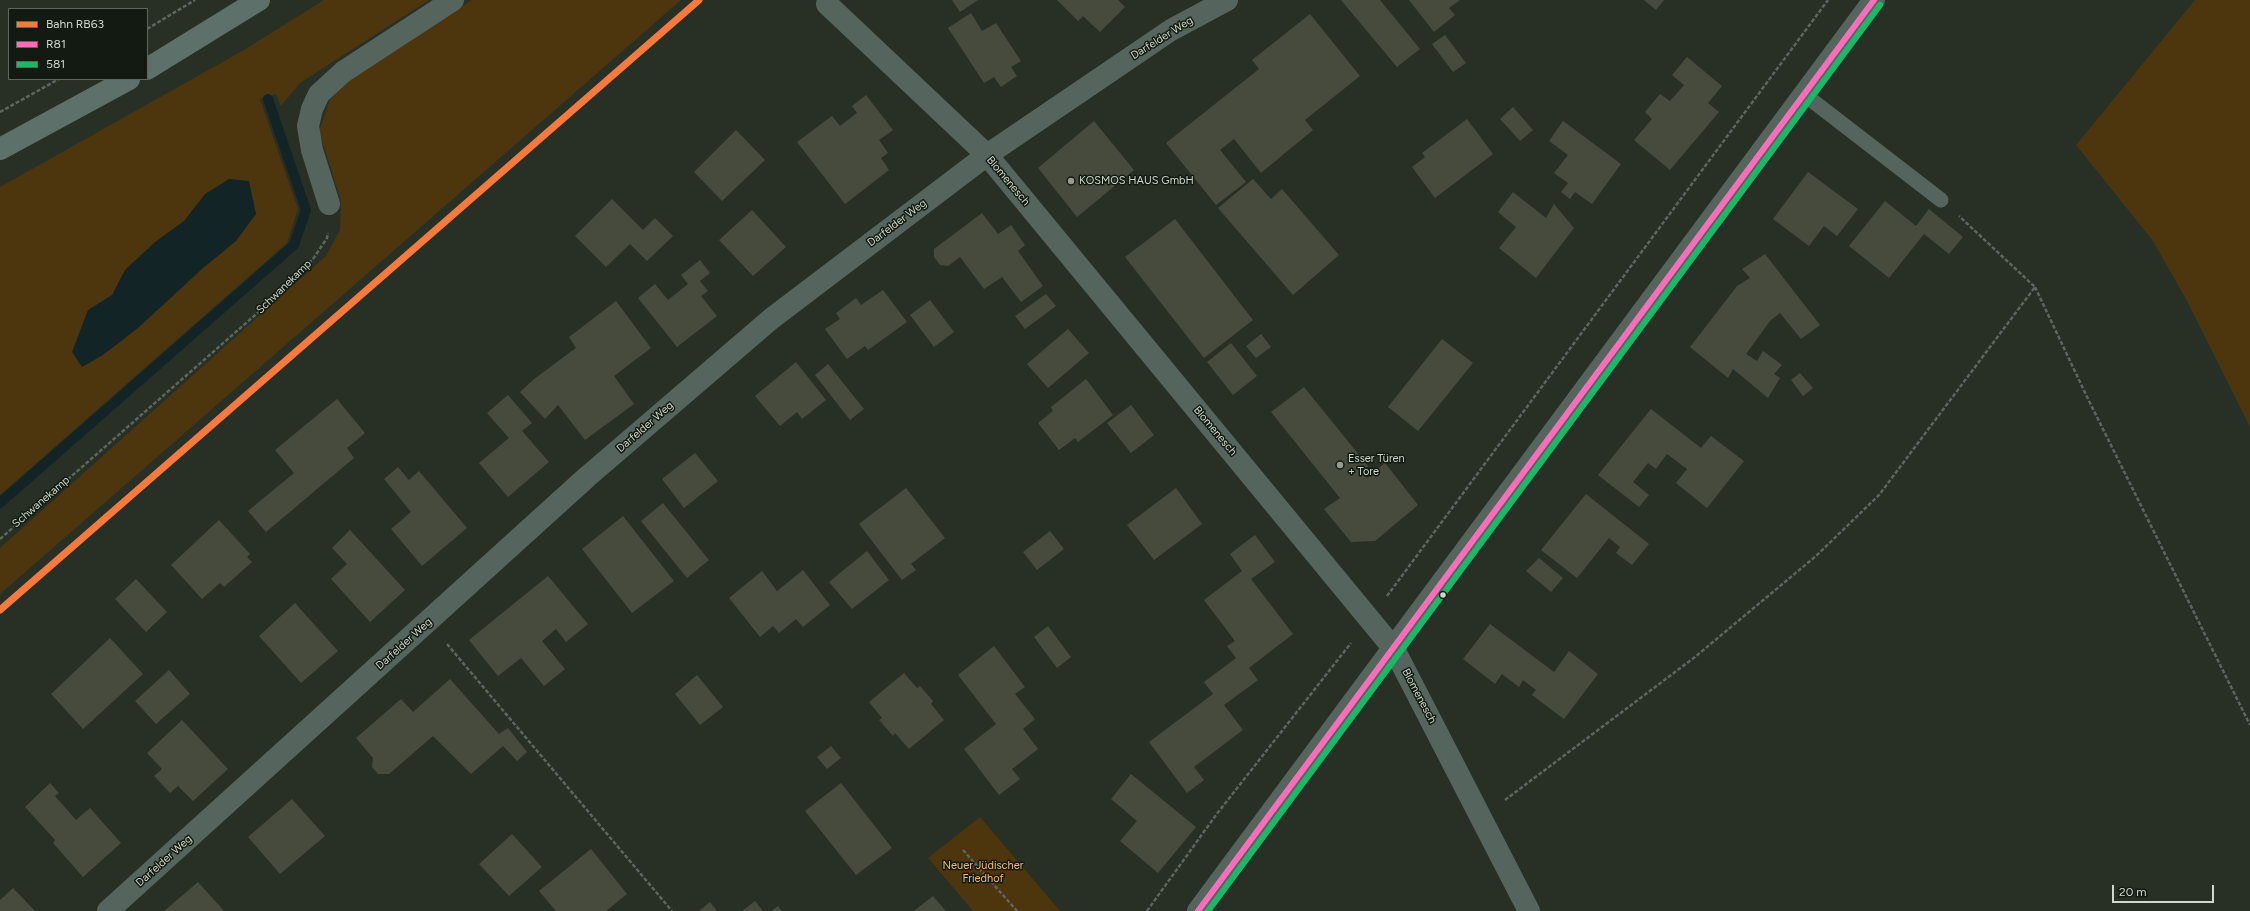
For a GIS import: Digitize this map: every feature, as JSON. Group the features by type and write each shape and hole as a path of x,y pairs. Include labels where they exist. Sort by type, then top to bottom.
{"main road":[{"path":"148,68 258,0"},
{"path":"0,149 127,80"}],"street":[{"path":"329,204 312,150 308,126 312,109 319,94 342,72 453,0"},
{"name":"Darfelder Weg","path":"108,911 587,477 771,318 987,155 1171,30 1227,0"},
{"path":"1198,911 1394,649 1874,0"},
{"name":"Blomenesch","path":"827,4 987,155 1394,649 1482,817 1529,911"}],"lane":[{"path":"1805,95 1941,200"}],"path":[{"path":"148,28 195,0"},
{"path":"1147,911 1216,815 1370,618 1828,0"},
{"path":"0,112 57,80"},
{"path":"1941,200 2035,287 2089,401 2250,725"},
{"name":"Schwanekamp","path":"0,538 262,309 313,259 327,238 329,204"},
{"path":"1482,817 1695,657 1821,550 1879,495 2035,287"},
{"path":"428,622 672,911"},
{"path":"963,850 1017,911"}],"green space":[{"path":"324,0 429,0 300,83 281,106 276,94 260,99 298,209 287,243 0,495 0,187 244,50"},
{"path":"472,0 681,0 0,594 0,548 326,256 340,230 341,201 319,131 330,100 345,82"},
{"path":"2195,0 2250,0 2250,427 2187,301 2153,241 2076,145"},
{"name":"Neuer Jüdischer Friedhof","path":"980,817 1060,911 973,911 928,858"}],"shaded area":[{"path":"229,179 249,181 256,214 236,241 202,269 138,328 103,355 82,367 72,352 88,310 112,295 125,270 155,242 184,221 205,194"}],"building":[{"path":"952,0 978,0 960,12"},
{"path":"1057,0 1118,0 1125,7 1100,32 1083,16 1078,21"},
{"path":"1341,0 1380,0 1420,49 1397,67"},
{"path":"1409,0 1460,0 1449,8 1455,15 1434,32"},
{"path":"1644,0 1664,0 1656,10"},
{"path":"971,13 982,31 996,23 1021,61 1011,67 1017,76 1001,87 994,77 984,83 948,28"},
{"path":"1310,14 1360,76 1305,120 1313,130 1261,173 1234,139 1220,150 1246,182 1216,205 1166,143 1259,69 1252,60"},
{"path":"1445,35 1466,63 1453,72 1432,44"},
{"path":"1687,57 1722,86 1708,103 1719,112 1670,170 1634,140 1652,119 1645,112 1660,94 1670,101 1684,85 1672,75"},
{"path":"866,95 893,130 879,140 888,153 881,158 889,170 845,204 797,142 832,116 840,126 857,113 852,106"},
{"path":"1513,107 1533,130 1520,141 1500,119"},
{"path":"1467,119 1493,154 1435,198 1412,167 1425,157 1422,153"},
{"path":"1094,121 1134,170 1077,217 1038,168"},
{"path":"1563,121 1621,164 1592,204 1575,192 1570,199 1561,192 1568,183 1554,173 1568,155 1549,141"},
{"path":"736,130 765,160 722,201 694,172"},
{"path":"1808,172 1858,209 1837,236 1824,226 1809,246 1773,219"},
{"path":"1253,179 1271,199 1282,189 1339,255 1293,295 1218,208"},
{"path":"1513,192 1546,218 1554,204 1574,228 1536,278 1499,248 1516,227 1498,212"},
{"path":"612,199 643,230 655,218 673,236 647,261 630,244 606,267 575,236"},
{"path":"1885,201 1916,226 1929,209 1963,237 1949,254 1924,234 1889,278 1849,246"},
{"path":"752,210 786,247 753,276 719,240"},
{"path":"982,213 998,234 1011,225 1025,245 1018,251 1043,286 1021,302 1002,277 984,289 960,257 948,266 940,265 934,257 934,249"},
{"path":"1175,219 1253,320 1204,358 1125,257"},
{"path":"1765,254 1820,325 1801,339 1780,313 1770,321 1746,354 1757,361 1763,351 1782,365 1774,374 1780,378 1768,398 1733,369 1728,378 1690,347 1737,286 1750,278 1742,269"},
{"path":"700,260 710,273 700,281 708,291 701,296 717,316 677,347 638,298 655,284 668,300 688,284 681,275"},
{"path":"883,290 907,322 868,350 865,346 847,359 825,329 840,319 836,313 856,298 861,305"},
{"path":"1046,294 1056,306 1025,329 1015,316"},
{"path":"930,300 954,332 934,347 910,315"},
{"path":"616,301 651,348 614,376 634,404 585,440 558,405 545,419 520,392 534,379 576,348 569,337"},
{"path":"1068,329 1089,353 1048,388 1027,364"},
{"path":"1261,334 1271,347 1256,358 1246,346"},
{"path":"1442,339 1473,363 1418,431 1388,407"},
{"path":"1231,343 1257,376 1233,395 1207,362"},
{"path":"796,362 826,400 802,419 797,412 780,426 755,396"},
{"path":"828,364 864,409 850,420 815,375"},
{"path":"1800,373 1813,388 1803,396 1791,380"},
{"path":"1086,379 1113,415 1078,442 1075,438 1059,450 1038,423 1053,411 1051,407"},
{"name":"Esser Türen + Tore","path":"1304,387 1368,466 1362,473 1367,478 1385,463 1418,505 1375,541 1351,542 1324,509 1340,498 1271,412"},
{"path":"508,395 532,423 522,431 549,462 508,497 479,463 509,438 487,413"},
{"path":"337,399 365,433 347,448 354,458 266,532 248,511 294,473 275,450"},
{"path":"1131,405 1154,435 1131,453 1107,423"},
{"path":"1651,409 1701,448 1711,436 1744,461 1707,508 1676,483 1687,469 1667,454 1656,469 1648,463 1633,482 1649,495 1639,507 1598,475"},
{"path":"695,453 718,481 684,508 662,479"},
{"path":"398,467 409,480 419,471 467,528 422,566 391,529 411,512 384,479"},
{"path":"906,488 945,538 911,564 916,570 902,580 859,524"},
{"path":"1176,488 1202,524 1154,560 1127,525"},
{"path":"1586,494 1649,544 1632,565 1616,553 1620,547 1609,538 1577,578 1541,550"},
{"path":"663,503 709,560 687,578 641,521"},
{"path":"623,516 674,581 632,613 582,549"},
{"path":"219,520 250,554 247,557 252,562 224,587 220,583 202,599 171,565"},
{"path":"350,530 405,590 370,622 331,579 347,564 332,548"},
{"path":"1050,531 1064,549 1037,570 1023,552"},
{"path":"1255,535 1275,562 1251,579 1293,634 1249,668 1258,680 1224,705 1243,730 1194,767 1204,780 1187,793 1149,742 1213,694 1204,682 1236,658 1227,646 1235,641 1204,600 1242,571 1230,554"},
{"path":"867,551 889,580 852,609 829,582"},
{"path":"1539,558 1563,578 1551,592 1526,571"},
{"path":"803,570 830,605 803,627 796,619 779,633 773,626 760,637 729,598 762,571 777,591"},
{"path":"548,576 588,624 566,642 556,629 542,641 565,669 544,686 521,658 498,676 469,640"},
{"path":"136,579 167,612 146,632 115,599"},
{"path":"295,603 338,651 301,683 259,636"},
{"path":"1490,624 1554,672 1569,651 1598,674 1564,719 1532,695 1536,690 1523,680 1519,687 1502,674 1495,684 1463,659"},
{"path":"1048,626 1071,657 1057,668 1034,637"},
{"path":"110,638 143,674 83,729 51,694"},
{"path":"994,646 1025,687 1015,694 1035,719 1023,729 1038,749 1012,769 1020,779 999,795 964,749 996,724 958,675"},
{"path":"169,670 190,694 156,724 135,701"},
{"path":"904,673 917,688 920,686 933,701 931,704 944,720 909,749 895,733 893,736 879,720 882,718 869,702"},
{"path":"697,675 723,707 700,725 675,694"},
{"path":"450,679 499,734 508,728 527,752 517,761 503,746 471,774 433,736 389,774 378,774 372,767 373,758 356,738 401,699 413,712"},
{"path":"182,720 228,769 193,801 178,786 170,793 154,776 162,769 147,753"},
{"path":"831,746 841,758 827,769 817,757"},
{"path":"1131,774 1196,827 1158,873 1120,841 1137,821 1111,799"},
{"path":"50,783 59,793 55,796 76,820 90,808 121,843 83,877 53,843 55,840 25,807"},
{"path":"841,783 892,848 856,875 805,811"},
{"path":"292,799 325,836 280,874 248,837"},
{"path":"512,834 542,867 509,896 479,864"},
{"path":"591,849 627,894 606,911 556,911 539,891"},
{"path":"198,882 224,911 164,911"},
{"path":"13,888 35,911 0,911 0,900"},
{"path":"933,896 946,911 914,911"},
{"path":"755,901 763,911 742,911"},
{"path":"710,902 717,911 699,911"},
{"path":"778,906 782,911 771,911"}],"waterway":[{"path":"0,503 294,245 306,210 268,99"}],"rail line":[{"name":"RB63","path":"0,610 699,0"}],"transit line":[{"name":"R81","path":"1198,911 1874,0"},
{"name":"581","path":"1208,911 1880,5"}],"place":[{"name":"KOSMOS HAUS GmbH","path":"1071,181"},
{"name":"Esser Türen + Tore","path":"1340,465"}]}
